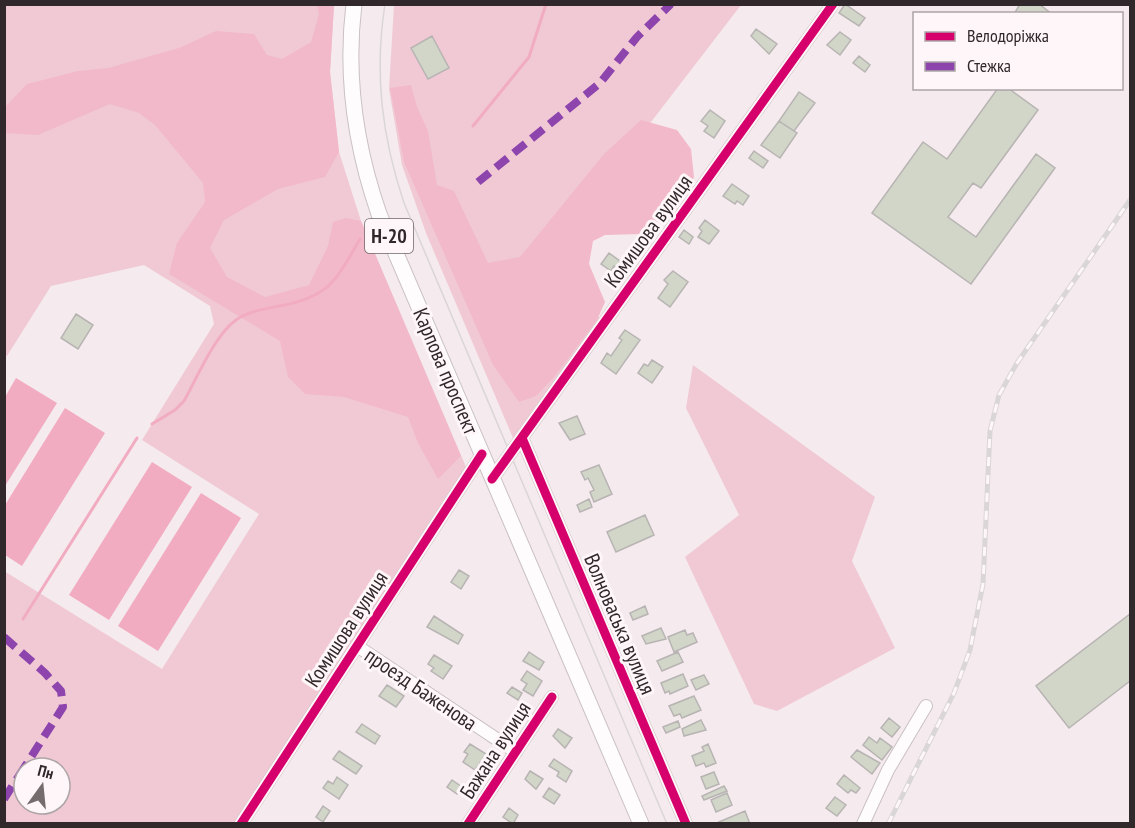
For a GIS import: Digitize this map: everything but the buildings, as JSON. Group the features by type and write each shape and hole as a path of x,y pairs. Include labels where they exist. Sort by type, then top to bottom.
{"main road":[{"name":"Карпова проспект","path":"354,4 350,60 352,100 360,153 369,184 492,479 641,824"}],"street":[{"name":"Комишова вулиця","path":"492,479 833,4"},
{"name":"Волноваська вулиця","path":"522,438 686,824"},
{"name":"Комишова вулиця","path":"241,824 482,454"},
{"name":"проезд Баженова","path":"357,646 516,752"},
{"name":"Бажана вулиця","path":"468,824 552,697"},
{"path":"863,824 888,770 926,706"}],"shaded area":[{"path":"5,5 334,5 330,72 339,152 361,221 469,474 241,823 5,823 4,571 162,669 259,514 142,440 214,324 210,306 144,265 51,286 7,356 5,355"},
{"path":"317,5 334,5 330,72 339,152 325,177 278,189 224,220 210,248 227,277 265,297 309,285 328,246 333,222 346,218 361,221 461,456 438,479 418,443 408,417 344,397 305,394 288,377 280,341 169,274 177,243 205,202 203,183 155,125 139,113 110,104 38,135 5,133 5,107 27,84 78,71 108,68 179,48 216,31 254,34 267,55 282,59 311,42 319,14"},
{"path":"394,5 741,5 541,265 605,322 516,445 426,233 402,165 389,89"},
{"path":"411,85 417,107 428,131 437,185 454,191 488,263 520,257 604,154 641,120 677,130 691,149 694,177 678,208 641,234 605,235 593,241 589,264 605,302 597,320 555,376 536,396 519,402 493,365 404,162 390,88"},
{"path":"693,365 875,497 852,561 895,648 777,711 754,704 685,557 739,515 686,408"},
{"path":"16,378 57,403 5,486 5,397"},
{"path":"65,408 105,433 22,566 5,555 5,505"},
{"path":"152,462 192,487 109,620 69,595"},
{"path":"201,493 241,518 158,651 118,626"}],"waterway":[{"path":"473,126 529,57 546,4"},
{"path":"152,424 175,410 184,401 213,347 228,327 251,312 297,302 321,292 337,276 360,239"},
{"path":"23,619 137,438"}],"tram line":[{"path":"385,4 380,55 382,105 390,154 404,203 667,824"}],"railway":[{"path":"888,824 954,693 970,650 983,584 990,431 999,395 1017,363 1130,200"}],"marked path":[{"path":"478,182 600,83 637,37 671,4"},
{"path":"4,637 45,673 61,691 63,707 32,756"},
{"path":"4,799 12,787"}],"cycle path":[{"path":"492,479 833,4"},
{"path":"522,438 686,824"},
{"path":"241,824 482,454"},
{"path":"468,824 552,697"}]}
